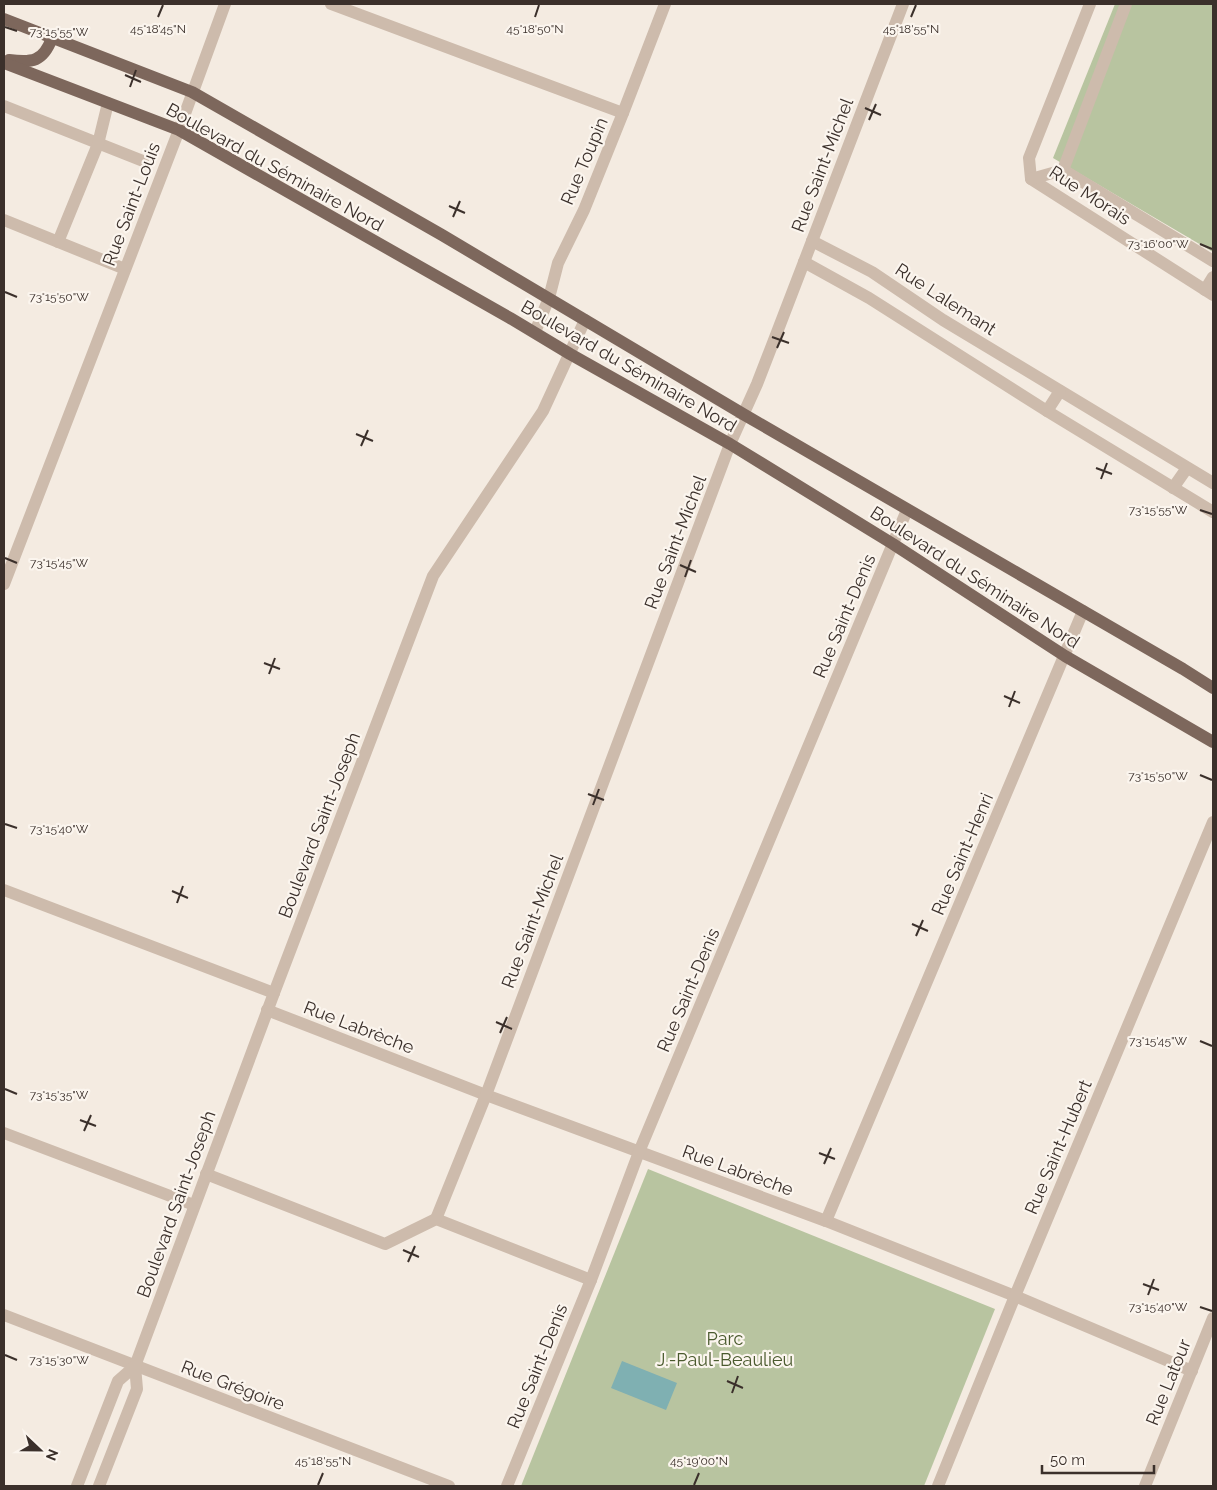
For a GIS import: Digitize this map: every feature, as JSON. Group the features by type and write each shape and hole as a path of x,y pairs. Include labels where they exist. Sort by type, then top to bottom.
{"main road":[{"name":"Boulevard du Séminaire Nord","path":"4,19 192,92 548,298 1213,688"},
{"path":"4,62 25,62 40,58 48,48 52,38"},
{"name":"Boulevard du Séminaire Nord","path":"4,62 179,130 730,444 893,544 1065,656 1213,742"}],"street":[{"name":"Rue Saint-Louis","path":"4,584 179,130 225,4"},
{"path":"331,4 623,114"},
{"name":"Rue Toupin","path":"535,332 548,298 558,263 584,210 665,4"},
{"name":"Rue Saint-Michel","path":"436,1219 486,1094 730,444 760,376 903,4"},
{"name":"Rue Morais","path":"1031,178 1029,158 1090,4"},
{"name":"Rue Morais","path":"1063,170 1126,4"},
{"path":"58,242 98,144 108,103"},
{"path":"4,106 143,161"},
{"name":"Rue Morais","path":"1031,178 1063,170 1213,261"},
{"name":"Rue Morais","path":"1031,178 1209,292 1213,277"},
{"path":"4,220 125,269"},
{"name":"Rue Lalemant","path":"812,241 872,272 943,320 1213,483"},
{"path":"804,262 869,298 1047,411 1213,512"},
{"name":"Boulevard Saint-Joseph","path":"99,1486 137,1389 135,1366 194,1205 433,576 543,411 585,320"},
{"path":"1047,411 1060,391"},
{"path":"1174,488 1188,468"},
{"name":"Rue Saint-Denis","path":"507,1486 591,1280 639,1152 907,510"},
{"name":"Rue Saint-Henri","path":"826,1221 1083,611"},
{"name":"Rue Saint-Hubert","path":"938,1486 1015,1296 1213,822"},
{"path":"4,890 274,993"},
{"name":"Rue Labrèche","path":"267,1010 826,1221 1015,1296 1192,1371"},
{"path":"4,1133 194,1205"},
{"path":"206,1174 385,1244 436,1219 591,1280"},
{"name":"Rue Grégoire","path":"4,1316 449,1486"},
{"name":"Rue Latour","path":"1144,1486 1213,1318"},
{"name":"Boulevard Saint-Joseph","path":"77,1486 118,1381 135,1366"}],"green space":[{"path":"1115,4 1213,4 1213,252 1053,158"},
{"name":"Parc J.-Paul-Beaulieu","path":"648,1169 995,1309 924,1486 521,1486"}],"water":[{"path":"622,1361 677,1383 666,1410 611,1388"}]}
